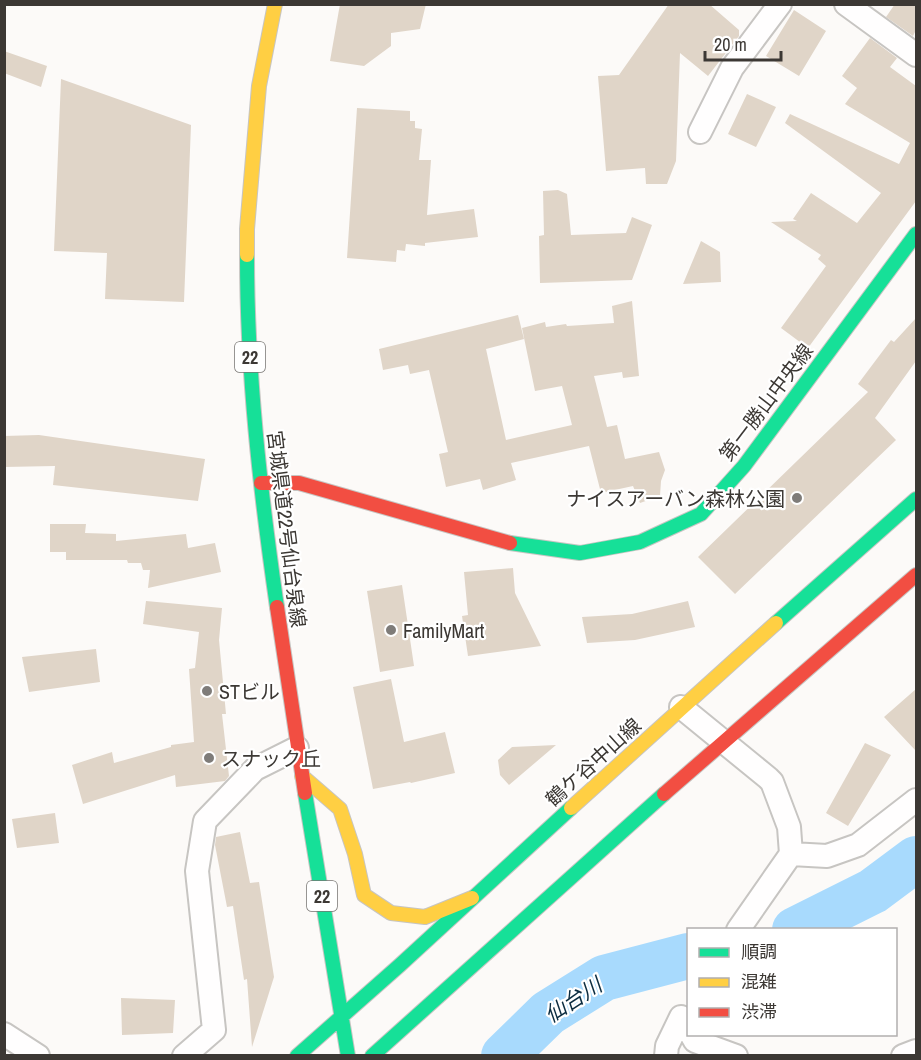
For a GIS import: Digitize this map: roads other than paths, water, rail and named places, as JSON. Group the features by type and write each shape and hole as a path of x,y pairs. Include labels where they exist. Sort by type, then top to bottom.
{"street":[{"name":"宮城県道22号仙台泉線","path":"275,4 259,86 247,229 247,316 256,441 297,748 348,1056"},
{"path":"700,132 732,68 780,4"},
{"path":"846,4 916,56"},
{"name":"第一勝山中央線","path":"261,483 299,483 504,542 580,553 640,542 701,514 744,466 916,234"},
{"name":"鶴ケ谷中山線","path":"297,1056 400,965 681,707 916,499"},
{"path":"372,1056 722,742 916,575"},
{"path":"681,707 771,782 789,827 791,854 739,928"},
{"path":"183,1056 214,1030 197,871 205,821 255,769 297,748"},
{"path":"302,776 340,809 355,854 364,895 392,913 424,917 472,898"},
{"path":"791,854 827,856 858,845 916,800"},
{"path":"666,1056 667,1046 687,1020"},
{"path":"4,1034 38,1056"},
{"path":"693,1036 695,1041 736,1056"},
{"path":"903,1056 916,1051"}],"waterway":[{"name":"仙台川","path":"799,928 873,891 916,859"},
{"name":"仙台川","path":"504,1056 548,1013 604,978 687,956"}],"place":[{"name":"ナイスアーバン森林公園","path":"797,498"},
{"name":"FamilyMart","path":"391,630"},
{"name":"STビル","path":"207,691"},
{"name":"スナック丘","path":"209,758"}]}
